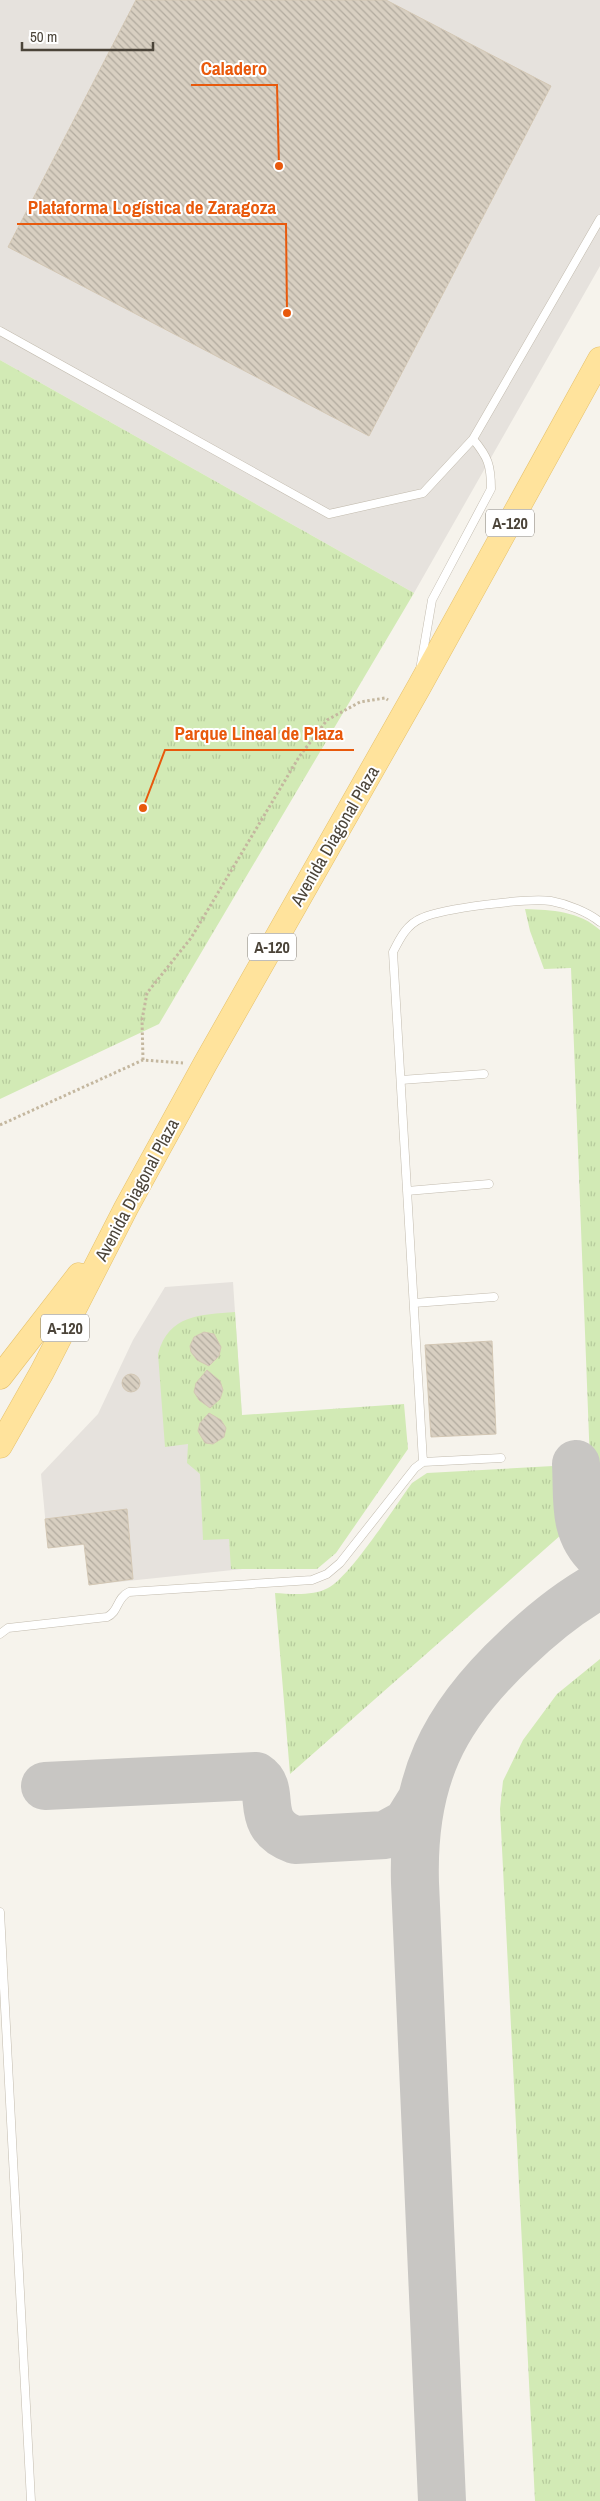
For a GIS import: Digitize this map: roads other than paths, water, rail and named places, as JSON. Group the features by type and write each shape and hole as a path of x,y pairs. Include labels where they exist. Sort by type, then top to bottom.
{"main road":[{"name":"Avenida Diagonal Plaza","path":"0,1446 42,1372 126,1208 407,709 600,360"},
{"name":"A-120","path":"0,1377 55,1308 126,1208"}],"lane":[{"path":"0,331 330,514 423,493 473,439 600,219"},
{"path":"419,687 420,658 432,600 491,489 491,473 487,456 473,439"},
{"path":"423,1462 393,952 403,931 422,918 464,908 515,902 550,901 592,915 600,922"},
{"path":"400,1080 484,1074"},
{"path":"407,1191 489,1184"},
{"path":"414,1302 494,1297"},
{"path":"0,1634 8,1628 107,1617 112,1615 122,1595 129,1592 281,1584 312,1580 327,1574 340,1563 415,1468 423,1462 501,1458"},
{"path":"0,1912 31,2501"}],"place":[{"name":"Caladero","path":"279,166"},
{"name":"Plataforma Logística de Zaragoza","path":"287,313"},
{"name":"Parque Lineal de Plaza","path":"143,808"}]}
